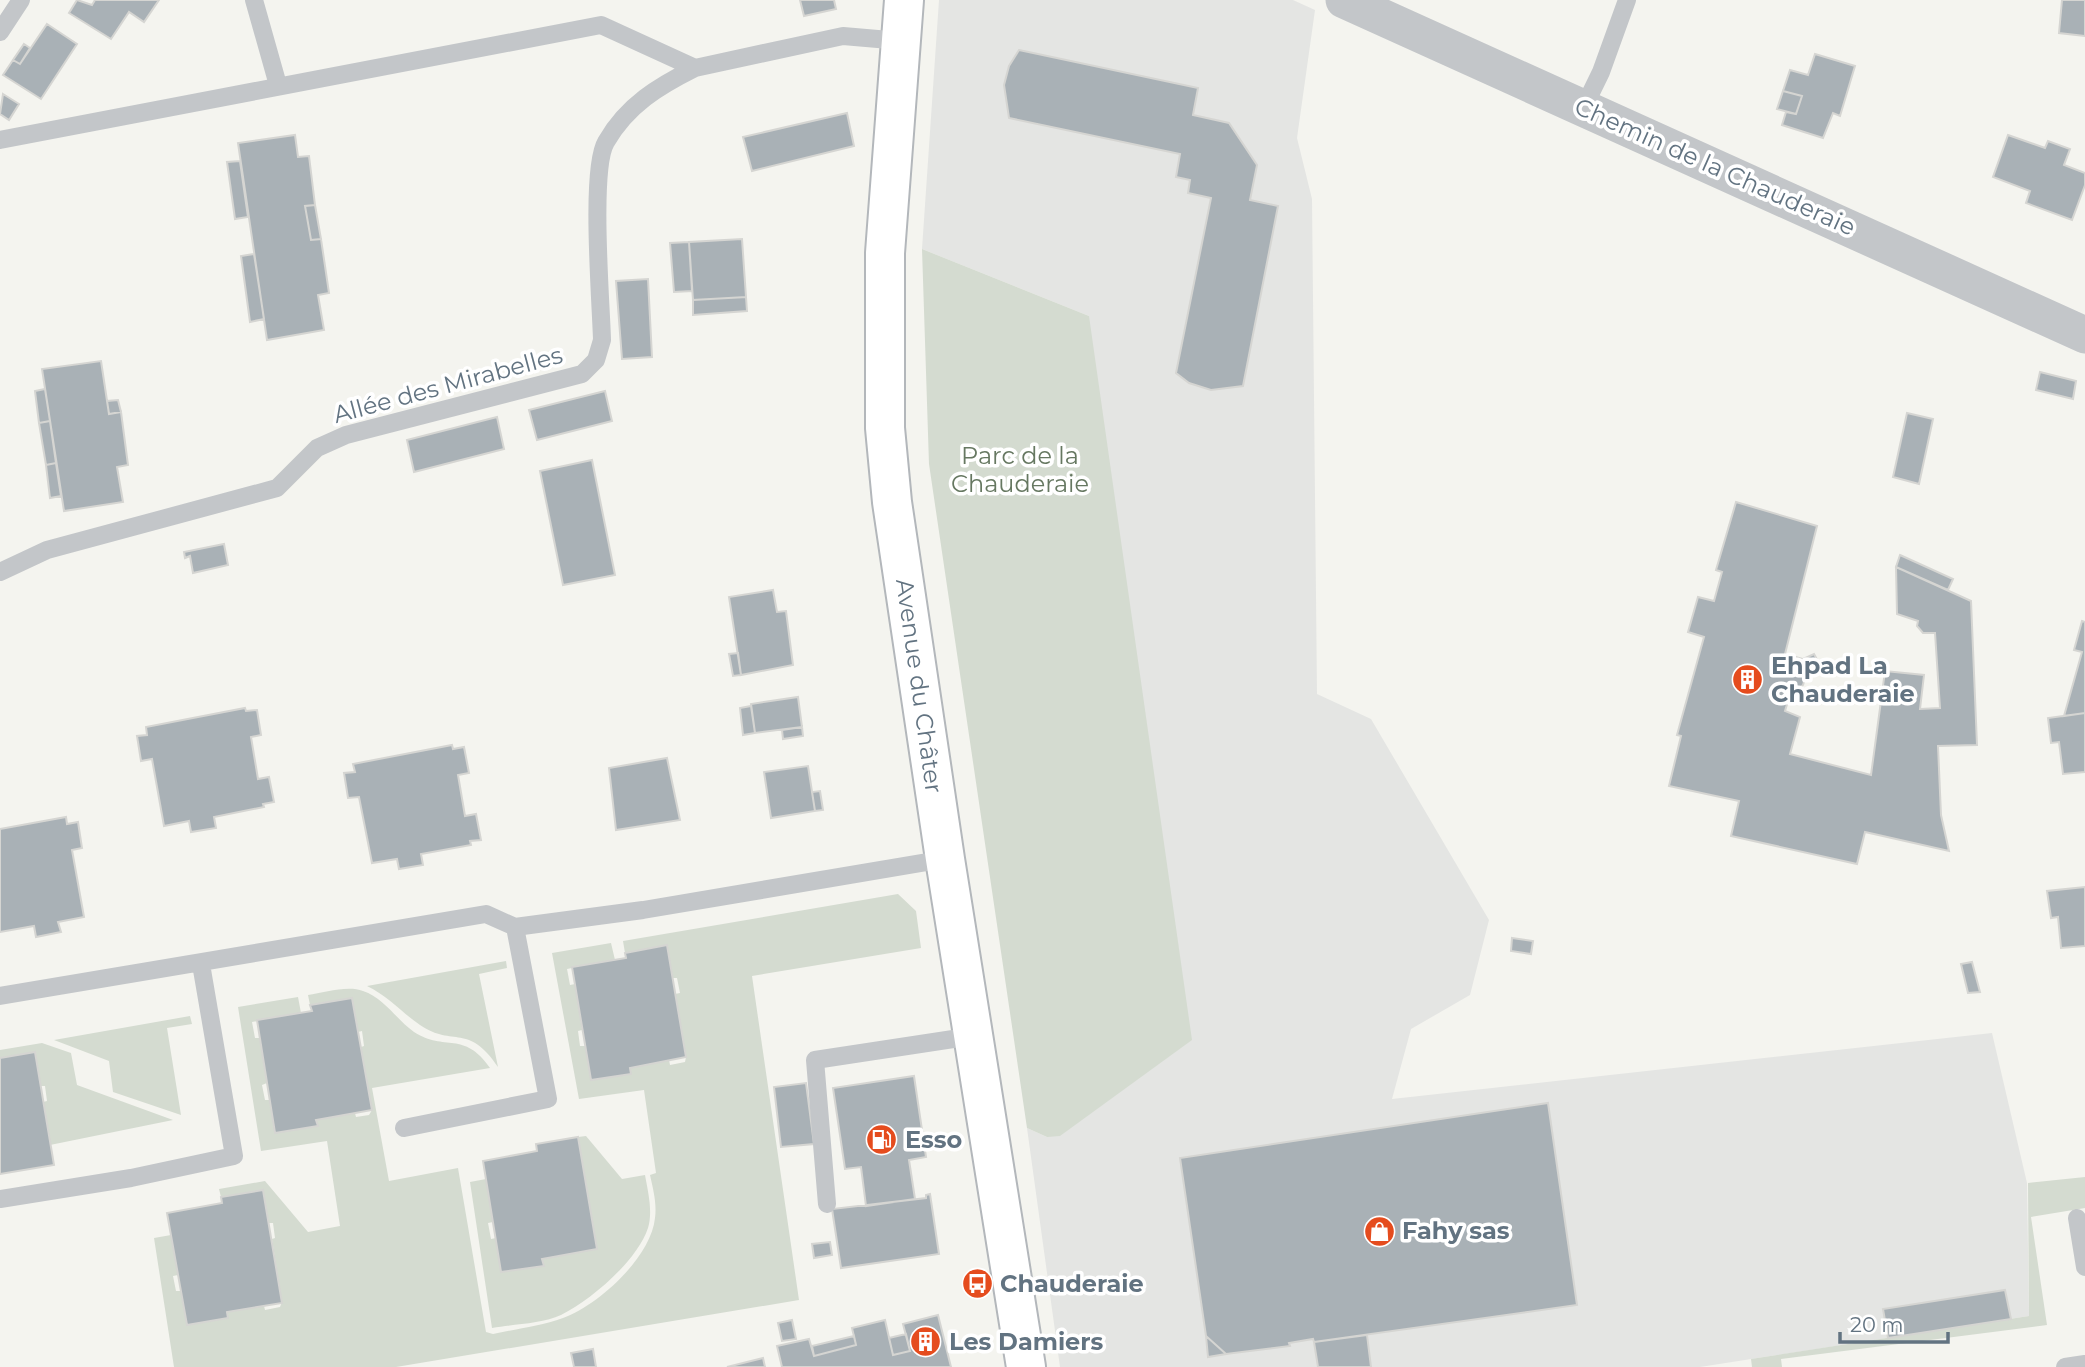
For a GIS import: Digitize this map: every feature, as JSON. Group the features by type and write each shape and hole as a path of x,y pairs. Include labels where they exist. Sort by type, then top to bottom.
{"main road":[{"name":"Avenue du Châter","path":"904,0 885,253 885,428 892,502 945,859 1026,1367"}],"street":[{"name":"Chemin de la Chauderaie","path":"1344,0 1583,109 1741,177 2085,335"}],"lane":[{"path":"0,32 21,0"},
{"path":"254,0 278,85"},
{"path":"1583,109 1601,72 1628,0"},
{"path":"0,140 601,25 695,68"},
{"name":"Allée des Mirabelles","path":"0,572 47,550 277,488 317,448 346,435 582,374 596,360 602,340 598,178 604,144 623,117 652,90 695,68 843,36 901,41"},
{"path":"0,996 486,914 515,927 643,909 945,859"},
{"path":"404,1128 548,1099 515,927"},
{"path":"0,1199 131,1178 234,1156 201,964"},
{"path":"827,1204 814,1060 973,1036"},
{"path":"2077,1218 2085,1267"},
{"path":"2065,1367 2085,1364"}],"shaded area":[{"path":"939,0 1293,0 1315,10 1297,138 1312,199 1317,694 1371,719 1489,920 1470,995 1411,1029 1392,1099 1992,1033 2027,1183 2029,1316 1700,1367 1060,1367 1027,1128 1047,1137 1089,316 922,249"}],"green space":[{"name":"Parc de la Chauderaie","path":"922,249 1089,316 1192,1040 1060,1136 1047,1137 1027,1128 929,464"},
{"path":"898,894 916,911 921,948 752,976 799,1300 396,1367 174,1367 154,1238 171,1235 178,1275 173,1276 176,1291 181,1291 187,1324 228,1318 227,1312 264,1306 265,1310 280,1307 282,1302 272,1239 275,1238 273,1223 269,1223 263,1190 221,1197 219,1189 265,1181 308,1232 340,1226 327,1141 261,1151 238,1007 298,997 301,1013 252,1022 255,1038 260,1038 267,1083 262,1085 265,1100 270,1100 276,1133 317,1126 316,1120 355,1113 356,1117 369,1115 372,1110 361,1047 364,1046 362,1031 358,1032 352,999 310,1005 308,995 343,989 363,991 384,1004 414,1032 435,1041 463,1045 481,1056 490,1068 372,1088 389,1181 458,1168 486,1332 493,1334 555,1321 592,1302 621,1278 634,1263 651,1233 655,1218 650,1175 656,1173 644,1090 579,1099 552,953 611,943 615,960 567,969 570,985 575,984 582,1030 578,1031 580,1046 585,1046 591,1080 631,1074 630,1068 669,1060 670,1065 685,1062 686,1057 675,994 680,993 677,978 673,978 667,945 625,953 623,941"},
{"path":"506,961 507,968 479,974 498,1067 478,1045 469,1040 432,1032 367,986"},
{"path":"190,1016 192,1024 167,1028 181,1115 113,1092 109,1061 54,1040"},
{"path":"42,1043 71,1053 77,1085 173,1120 50,1145 43,1102 47,1101 45,1086 41,1086 35,1052 0,1058 0,1050"},
{"path":"586,1136 622,1179 645,1175 650,1215 642,1241 624,1266 599,1290 561,1315 492,1328 470,1182 486,1179 493,1222 488,1223 491,1239 496,1238 502,1272 543,1266 542,1259 597,1249 578,1137"},
{"path":"2085,1177 2085,1208 2031,1217 2047,1325 1781,1359 1782,1367 1752,1367 1751,1359 2029,1316 2028,1183"}],"building":[{"path":"77,0 92,5 95,0 159,0 144,22 129,12 111,39 69,13"},
{"path":"800,0 834,0 836,9 804,16"},
{"path":"2062,0 2085,0 2085,36 2059,33"},
{"path":"47,24 77,44 41,99 3,75 13,60 20,64"},
{"path":"24,44 30,48 20,64 13,60"},
{"path":"1019,50 1198,88 1193,115 1229,123 1257,165 1250,200 1278,206 1243,386 1211,390 1189,383 1176,373 1211,198 1188,193 1190,180 1176,177 1180,154 1009,118 1004,85 1009,66"},
{"path":"1815,54 1855,66 1840,116 1833,113 1823,138 1782,125 1786,112 1796,114 1802,96 1783,91 1790,70 1808,75"},
{"path":"1783,91 1802,96 1796,114 1777,109"},
{"path":"3,94 19,104 9,120 0,114"},
{"path":"847,113 854,146 752,171 743,137"},
{"path":"295,135 298,157 309,156 315,205 305,206 311,240 321,239 329,293 318,295 324,330 267,340 238,143"},
{"path":"2008,135 2045,148 2048,141 2070,149 2064,165 2085,173 2085,185 2072,220 2026,203 2030,191 1993,177"},
{"path":"240,161 248,217 235,219 227,162"},
{"path":"315,205 321,239 311,240 305,206"},
{"path":"742,239 746,297 693,300 689,242"},
{"path":"689,242 692,291 674,292 670,243"},
{"path":"254,254 264,319 250,322 241,256"},
{"path":"648,279 652,357 622,359 616,281"},
{"path":"746,297 747,311 693,315 693,300"},
{"path":"101,361 109,414 121,412 128,465 117,467 123,502 64,511 42,369"},
{"path":"2040,372 2076,381 2073,399 2036,390"},
{"path":"45,389 50,421 39,423 35,391"},
{"path":"605,391 612,421 537,440 529,410"},
{"path":"118,400 121,412 109,414 107,401"},
{"path":"1907,413 1933,419 1919,484 1893,477"},
{"path":"497,417 504,449 414,472 407,440"},
{"path":"50,421 56,463 46,465 39,423"},
{"path":"592,460 615,575 563,585 540,471"},
{"path":"56,463 61,496 50,498 46,465"},
{"name":"Ehpad La Chauderaie","path":"1736,502 1817,526 1785,654 1803,659 1808,669 1803,685 1797,690 1792,688 1785,711 1800,717 1790,754 1871,775 1885,671 1924,675 1920,709 1940,708 1935,633 1923,633 1917,626 1918,621 1897,614 1896,567 1971,601 1977,745 1938,746 1941,815 1949,851 1865,832 1857,864 1731,836 1739,801 1669,786 1681,736 1677,735 1704,637 1688,632 1698,597 1714,601 1722,572 1716,570"},
{"path":"224,544 228,565 193,573 190,556 185,558 184,552"},
{"path":"1900,555 1953,579 1948,590 1896,567"},
{"path":"773,590 777,612 786,611 793,665 741,675 729,597"},
{"path":"2082,621 2085,622 2085,713 2064,716 2082,652 2074,650"},
{"path":"738,653 741,675 733,676 729,654"},
{"path":"1814,654 1819,663 1808,669 1803,659"},
{"path":"798,697 802,727 755,733 751,704"},
{"path":"751,706 755,733 743,735 740,708"},
{"path":"245,708 246,711 257,710 261,735 251,737 258,779 269,777 274,802 263,804 264,807 214,817 216,828 191,832 189,821 164,826 152,759 141,761 137,736 147,735 146,727"},
{"path":"2085,713 2085,772 2063,774 2059,742 2051,743 2048,718"},
{"path":"802,727 803,736 783,739 782,730"},
{"path":"452,745 453,749 464,747 469,773 458,775 465,816 476,814 481,840 470,841 471,845 421,854 423,865 399,869 397,859 372,863 359,797 348,798 344,773 355,772 353,764"},
{"path":"667,758 680,820 616,830 609,768"},
{"path":"808,766 815,811 771,818 764,772"},
{"path":"820,791 823,810 815,811 812,792"},
{"path":"66,817 67,824 78,822 82,848 72,850 84,917 58,922 61,932 36,937 34,926 0,932 0,829"},
{"path":"2085,887 2085,946 2061,948 2058,917 2051,918 2047,891"},
{"path":"1512,938 1533,941 1531,954 1511,951"},
{"path":"667,945 686,1057 630,1068 631,1074 591,1080 572,967 626,958 625,953"},
{"path":"1972,962 1980,992 1968,993 1961,964"},
{"path":"352,998 372,1110 316,1120 318,1126 275,1133 257,1020 312,1011 310,1005"},
{"path":"35,1052 54,1165 0,1174 0,1058"},
{"path":"914,1076 926,1157 909,1160 915,1199 866,1206 861,1167 845,1169 833,1088"},
{"path":"806,1083 814,1144 781,1147 774,1087"},
{"name":"Fahy sas","path":"1548,1103 1577,1305 1314,1342 1313,1339 1289,1343 1290,1346 1226,1354 1206,1336 1180,1158"},
{"path":"578,1137 597,1249 542,1259 544,1266 501,1272 483,1161 537,1151 536,1144"},
{"path":"263,1190 282,1303 227,1312 228,1318 187,1325 167,1213 222,1203 221,1197"},
{"path":"930,1194 939,1254 841,1268 832,1209 926,1198 926,1195"},
{"path":"830,1242 832,1255 814,1258 812,1244"},
{"path":"2005,1290 2011,1319 1888,1338 1883,1309"},
{"name":"Les Damiers","path":"938,1315 951,1367 782,1367 777,1346 809,1339 814,1356 856,1345 852,1328 885,1320 893,1355 910,1351 903,1324"},
{"path":"792,1320 796,1339 782,1341 778,1323"},
{"path":"906,1334 910,1351 893,1355 889,1338"},
{"path":"1367,1335 1371,1367 1318,1367 1314,1342"},
{"path":"854,1336 856,1345 814,1356 812,1346"},
{"path":"1206,1336 1226,1354 1208,1357"},
{"path":"593,1349 596,1367 574,1367 571,1353"},
{"path":"763,1358 765,1367 727,1367"}],"place":[{"name":"Ehpad La Chauderaie","path":"1748,680"},
{"name":"Esso","path":"882,1140"},
{"name":"Fahy sas","path":"1379,1231"},
{"name":"Chauderaie","path":"977,1284"},
{"name":"Les Damiers","path":"926,1342"}]}
